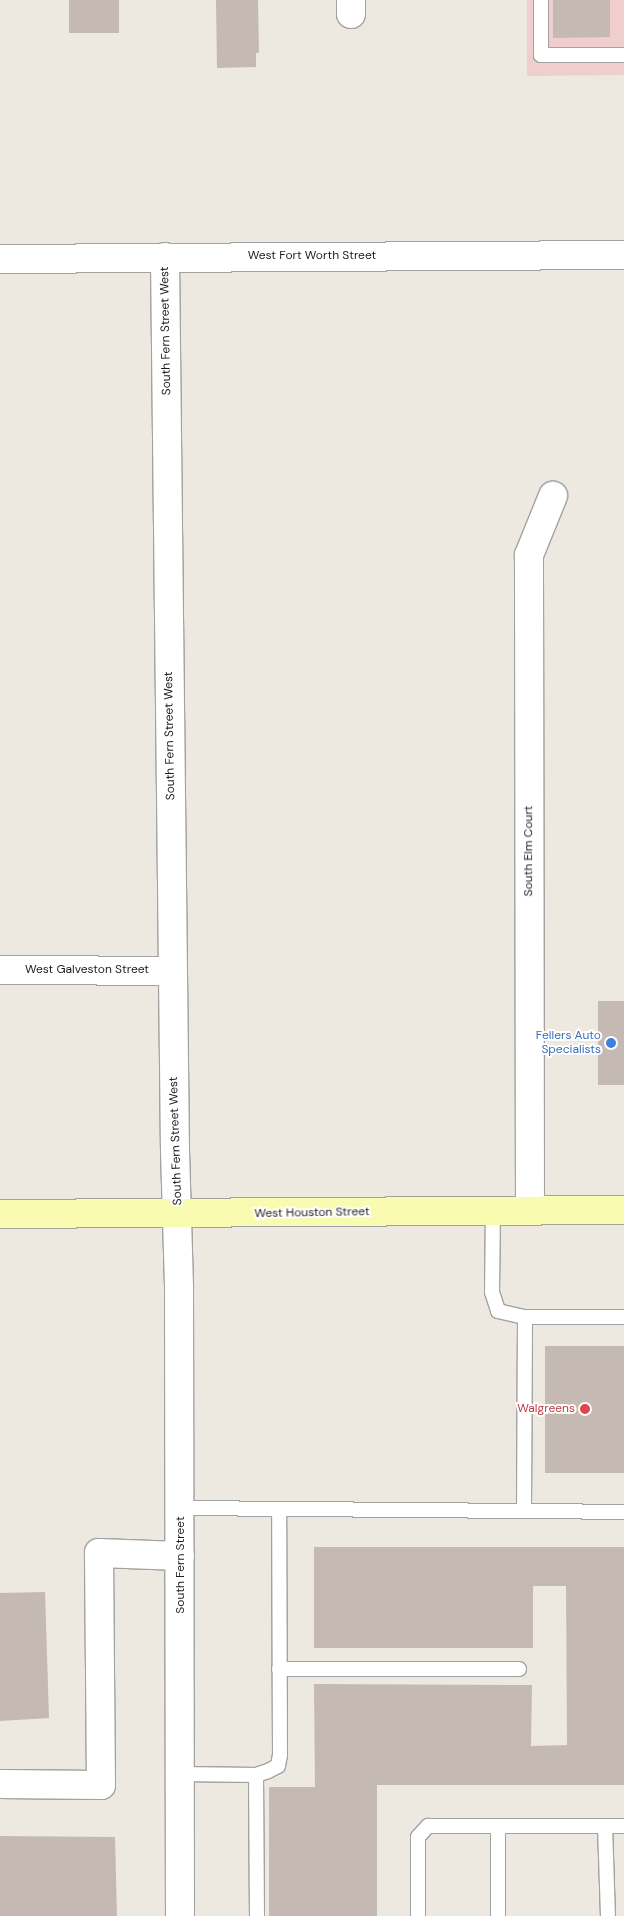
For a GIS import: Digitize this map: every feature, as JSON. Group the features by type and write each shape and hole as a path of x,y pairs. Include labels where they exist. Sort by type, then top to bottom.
{"main road":[{"name":"West Houston Street","path":"0,1214 624,1210"}],"street":[{"name":"West Fort Worth Street","path":"0,259 624,255"},
{"name":"South Fern Street West","path":"165,257 174,1151 178,1214"},
{"name":"South Elm Court","path":"530,1211 529,555 553,496"},
{"name":"West Galveston Street","path":"0,970 173,971"},
{"name":"South Fern Street","path":"178,1214 181,1508 180,1916"},
{"path":"0,1784 101,1785 99,1553 180,1556"}],"lane":[{"path":"541,0 541,55 624,55"},
{"path":"493,1211 492,1292 498,1311 525,1317 624,1317"},
{"path":"524,1511 525,1317"},
{"path":"181,1508 624,1512"},
{"path":"180,1774 256,1775 268,1772 278,1766 280,1755 279,1509"},
{"path":"279,1669 519,1669"},
{"path":"256,1775 257,1916"},
{"path":"418,1916 418,1837 428,1826 624,1826"},
{"path":"498,1826 498,1916"},
{"path":"605,1826 608,1916"}],"shaded area":[{"path":"527,0 624,0 624,75 527,76"}],"building":[{"path":"69,0 119,0 119,33 69,33"},
{"path":"216,0 258,0 259,53 256,53 256,67 217,68"},
{"path":"553,0 610,0 610,37 553,38"},
{"name":"Fellers Auto Specialists","path":"598,1001 624,1001 624,1085 598,1085"},
{"name":"Walgreens","path":"545,1346 624,1346 624,1473 545,1473"},
{"path":"314,1547 624,1547 624,1785 377,1785 377,1916 269,1916 269,1787 315,1787 314,1684 532,1685 531,1746 567,1745 566,1586 533,1586 533,1648 314,1648"},
{"path":"45,1592 49,1718 0,1721 0,1593"},
{"path":"0,1836 115,1837 117,1916 0,1916"}],"place":[{"name":"Fellers Auto Specialists","path":"611,1043"},
{"name":"Walgreens","path":"585,1409"}]}
